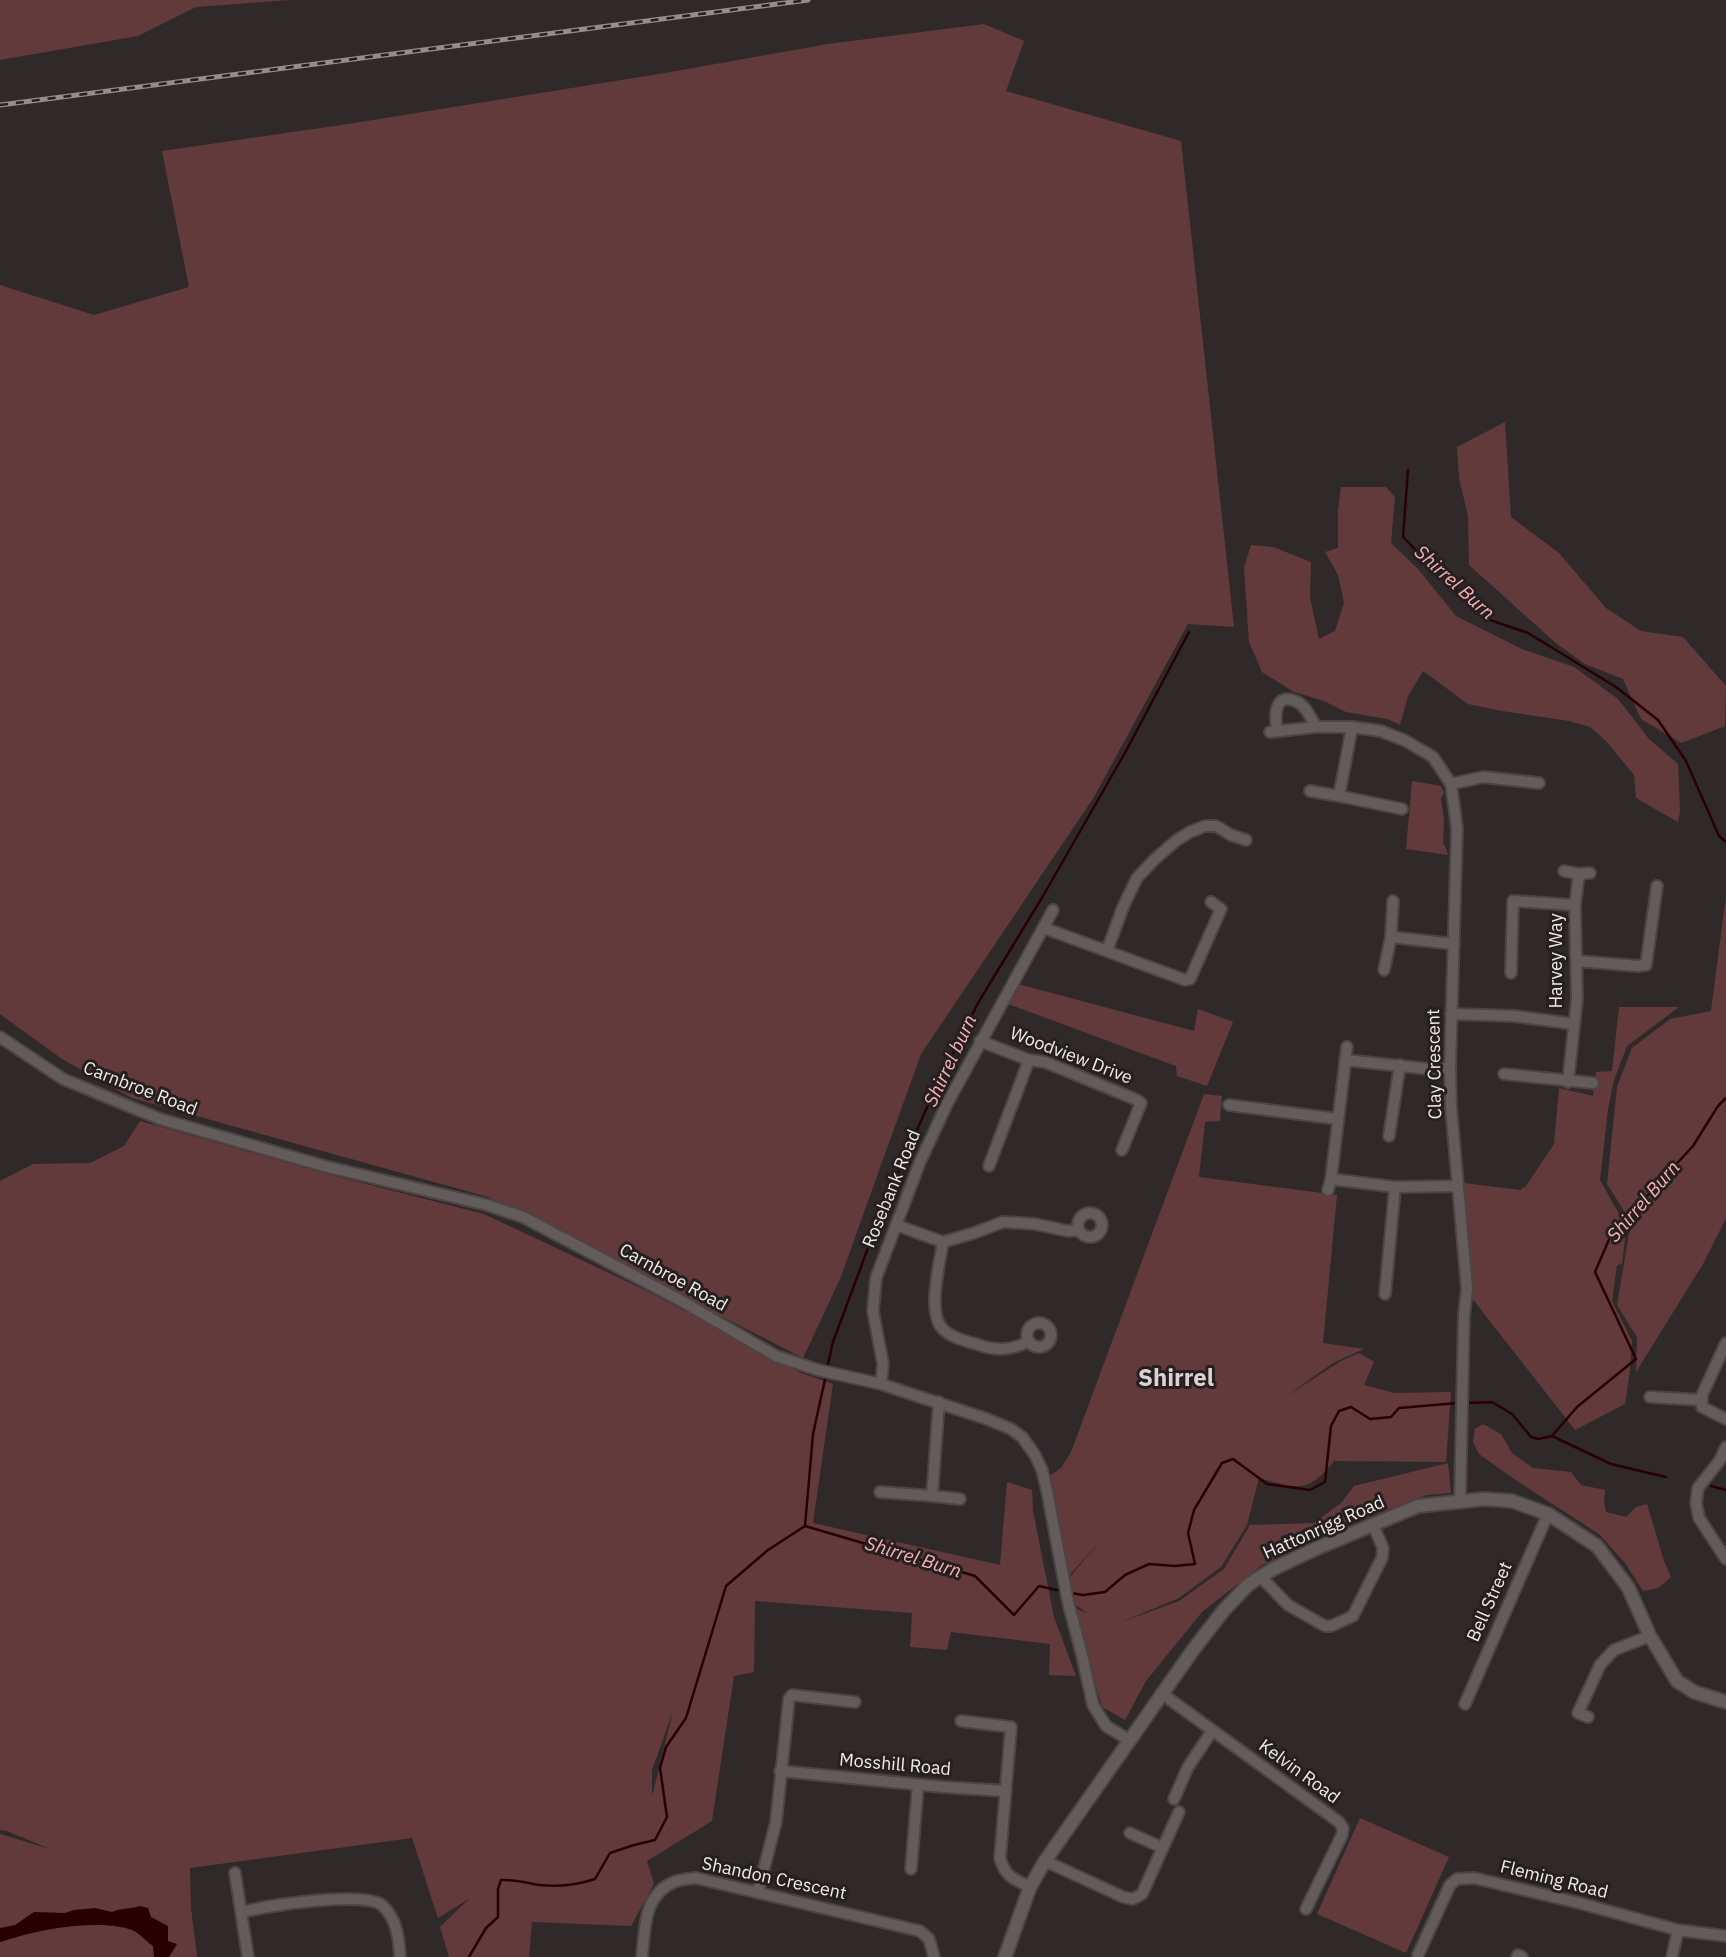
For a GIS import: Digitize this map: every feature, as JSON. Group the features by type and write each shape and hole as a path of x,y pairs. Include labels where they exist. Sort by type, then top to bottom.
{"street":[{"name":"Clay Crescent","path":"1316,727 1302,706 1295,701 1284,700 1277,705 1273,732 1316,727 1352,727 1381,731 1406,741 1433,757 1451,784 1457,828 1450,1069 1467,1289 1460,1500"},
{"path":"1339,796 1352,727"},
{"path":"1451,784 1483,777 1539,783"},
{"path":"1310,791 1402,809"},
{"path":"1107,951 1137,878 1177,840 1205,826 1216,826 1246,841"},
{"path":"1564,872 1585,874 1575,905"},
{"path":"1577,961 1646,965 1657,886"},
{"path":"1384,970 1391,937 1393,901"},
{"name":"Harvey Way","path":"1511,973 1513,901 1575,905 1577,1000 1568,1082"},
{"path":"1044,928 1181,980 1190,979 1221,909 1210,902"},
{"name":"Rosebank Road","path":"881,1384 883,1364 873,1311 876,1278 920,1162 947,1104 1053,910"},
{"path":"1391,937 1454,944"},
{"name":"Harvey Way","path":"1451,1014 1514,1016 1574,1024"},
{"name":"Carnbroe Road","path":"0,1037 63,1079 160,1119 324,1166 487,1205 523,1217 678,1299 776,1356 818,1370 881,1384 1012,1429 1022,1437 1035,1455 1048,1491 1068,1602 1093,1705 1106,1726 1129,1740"},
{"name":"Woodview Drive","path":"980,1041 1029,1060 1045,1062 1141,1103 1122,1150"},
{"path":"1347,1047 1330,1185 1458,1186"},
{"path":"989,1166 1029,1060"},
{"path":"1345,1060 1450,1069"},
{"path":"1390,1136 1400,1065"},
{"path":"1504,1074 1593,1083"},
{"path":"1229,1105 1338,1119"},
{"path":"1385,1294 1395,1187"},
{"path":"896,1224 943,1242 1003,1222 1035,1224 1068,1231 1079,1230"},
{"path":"943,1242 935,1301 936,1315 944,1330 960,1339 993,1349 1012,1349 1029,1341"},
{"path":"1726,1343 1702,1395 1702,1407 1726,1419"},
{"path":"1650,1397 1702,1400"},
{"path":"932,1496 939,1402"},
{"path":"1726,1447 1720,1460 1698,1488 1696,1503 1699,1518 1726,1559"},
{"path":"880,1492 960,1499"},
{"name":"Hattonrigg Road","path":"1004,1957 1030,1887 1045,1861 1161,1693 1223,1610 1248,1584 1260,1576 1315,1549 1418,1506 1460,1500 1499,1499 1548,1514 1597,1546 1628,1587 1650,1636 1677,1681 1694,1692 1726,1702"},
{"name":"Bell Street","path":"1465,1704 1548,1514"},
{"path":"1260,1576 1288,1605 1325,1626 1338,1624 1353,1616 1382,1558 1383,1548 1373,1525"},
{"path":"1588,1717 1578,1713 1600,1665 1614,1650 1650,1636"},
{"name":"Kelvin Road","path":"1161,1693 1339,1822 1343,1828 1342,1835 1306,1909"},
{"path":"758,1892 776,1822 789,1699 792,1695 855,1702"},
{"path":"961,1721 1011,1727 1000,1858 1004,1871 1009,1876 1030,1887"},
{"path":"1174,1799 1188,1768 1212,1731"},
{"name":"Mosshill Road","path":"780,1772 1006,1791"},
{"path":"911,1869 918,1785"},
{"path":"1045,1861 1123,1897 1133,1899 1142,1894 1179,1811"},
{"path":"1130,1833 1163,1848"},
{"path":"234,1873 248,1957"},
{"name":"Shandon Crescent","path":"642,1957 647,1912 654,1897 675,1881 696,1878 920,1931 929,1939 933,1957"},
{"name":"Fleming Road","path":"1418,1955 1450,1885 1457,1879 1474,1878 1678,1930 1726,1936"},
{"path":"242,1912 295,1903 358,1899 374,1901 382,1905 396,1924 400,1957"},
{"path":"1672,1957 1678,1930"}],"shaded area":[{"path":"0,0 289,0 196,7 138,36 0,60"},
{"path":"984,24 1024,41 1006,91 1181,141 1234,627 1188,624 1094,797 921,1054 840,1279 803,1358 488,1197 132,1098 62,1059 0,1014 0,285 94,315 189,287 162,151 348,124 828,44"},
{"path":"1505,422 1511,517 1559,553 1606,608 1641,631 1683,637 1726,686 1725,726 1681,743 1641,719 1623,679 1585,664 1557,644 1469,565 1468,516 1459,478 1457,447"},
{"path":"1341,487 1386,487 1395,497 1391,543 1418,569 1456,616 1522,649 1574,667 1618,699 1649,739 1678,764 1678,822 1636,798 1634,775 1606,741 1590,727 1468,704 1423,671 1408,696 1400,725 1387,719 1346,712 1324,701 1294,692 1262,672 1249,642 1244,568 1251,545 1273,547 1311,562 1310,598 1319,639 1335,631 1344,603 1338,575 1325,552 1338,548"},
{"path":"1412,781 1441,786 1444,793 1441,798 1443,844 1448,855 1406,849"},
{"path":"1726,896 1726,1218 1703,1264 1636,1372 1637,1337 1617,1305 1631,1222 1607,1184 1617,1087 1632,1048 1670,1019 1711,1011"},
{"path":"1018,984 1194,1031 1198,1009 1233,1022 1207,1086 1177,1076 1176,1066 1008,1004"},
{"path":"1619,1007 1679,1007 1627,1046 1614,1080 1600,1180 1624,1223 1621,1238 1625,1238 1622,1264 1617,1265 1612,1301 1632,1341 1630,1370 1625,1404 1575,1430 1464,1288 1456,1182 1520,1190 1526,1186 1554,1144 1559,1088 1593,1096 1596,1072 1612,1071"},
{"path":"1204,1094 1222,1096 1220,1121 1205,1122 1199,1177 1337,1195 1323,1343 1364,1349 1333,1363 1285,1397 1341,1361 1359,1353 1374,1362 1364,1385 1395,1393 1451,1392 1446,1462 1334,1461 1316,1479 1300,1486 1259,1478 1247,1525 1221,1567 1179,1598 1119,1623 1179,1601 1224,1569 1250,1525 1314,1523 1341,1503 1354,1486 1448,1463 1451,1493 1427,1495 1336,1529 1262,1565 1202,1612 1146,1681 1125,1720 1102,1707 1074,1608 1087,1613 1076,1605 1069,1578 1103,1538 1068,1577 1048,1477 1061,1468 1071,1452"},
{"path":"140,1121 323,1173 484,1214 647,1291 801,1373 833,1384 813,1523 1000,1565 1007,1482 1032,1490 1033,1511 1054,1617 1076,1676 1049,1675 1050,1644 951,1632 947,1650 910,1647 912,1613 755,1601 754,1672 734,1676 712,1821 647,1861 654,1884 631,1926 532,1922 529,1957 449,1957 440,1927 470,1898 438,1918 412,1838 190,1868 191,1908 197,1957 0,1957 0,1834 50,1849 0,1830 0,1181 33,1164 90,1163 124,1146","holes":["673,1711 653,1793 652,1770"]},
{"path":"1483,1424 1501,1434 1512,1453 1533,1468 1571,1472 1581,1485 1605,1490 1606,1512 1626,1517 1636,1507 1647,1504 1671,1577 1658,1588 1643,1591 1625,1563 1599,1534 1479,1454 1473,1442 1475,1429"},
{"path":"1360,1818 1449,1857 1406,1953 1317,1914"},
{"path":"140,1906 148,1908 151,1917 168,1926 168,1941 177,1944 169,1957 154,1957 153,1946 136,1932 104,1925 51,1929 0,1942 0,1928 15,1925 34,1912 65,1913 95,1908 112,1912"}],"waterway":[{"name":"Shirrel Burn","path":"1408,470 1403,537 1448,583 1490,620 1528,633 1616,687 1658,720 1686,761 1719,836 1726,842"},
{"name":"Shirrel burn","path":"827,1368 833,1342 884,1205 932,1096 978,1003 1126,751 1189,632"},
{"name":"Shirrel Burn","path":"1465,1403 1492,1402 1512,1414 1531,1437 1538,1439 1552,1436 1577,1407 1636,1359 1595,1272 1611,1235 1693,1146 1726,1098"},
{"name":"Shirrel burn","path":"805,1526 813,1434 826,1375"},
{"name":"Shirrel Burn","path":"1071,1593 1083,1595 1105,1592 1125,1575 1149,1564 1195,1564 1188,1533 1194,1510 1222,1463 1233,1459 1267,1484 1310,1490 1325,1482 1331,1426 1339,1411 1351,1407 1370,1419 1391,1417 1399,1408 1458,1403"},
{"path":"1552,1436 1611,1464 1666,1477"},
{"path":"1711,1486 1726,1490"},
{"name":"Shirrel Burn","path":"469,1957 486,1928 498,1917 498,1889 501,1880 554,1886 588,1881 595,1879 610,1853 655,1840 667,1817 660,1768 666,1747 686,1718 726,1586 768,1550 805,1526 975,1576 1014,1615 1039,1586 1061,1591"}],"railway":[{"path":"0,105 808,0"}],"district":[{"name":"Shirrel","path":"1176,1379"}]}
